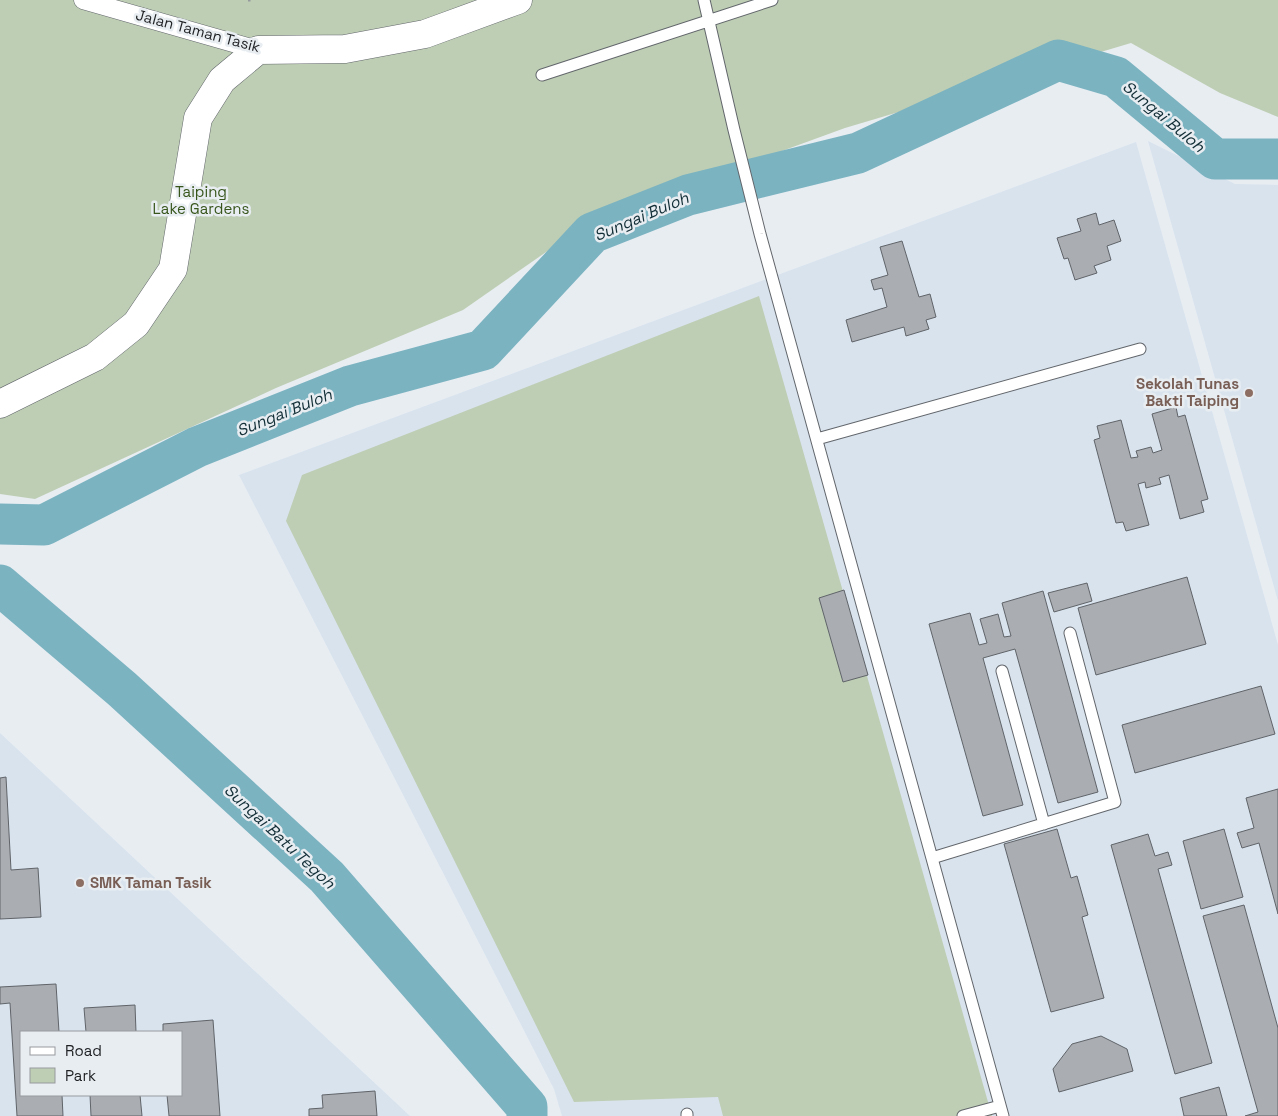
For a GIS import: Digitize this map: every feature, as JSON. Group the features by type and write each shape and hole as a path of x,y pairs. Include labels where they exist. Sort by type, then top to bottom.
{"street":[{"name":"Jalan Taman Tasik","path":"83,0 258,50 345,49 425,34 518,0"},
{"path":"0,404 95,357 136,324 173,269 198,118 222,80 258,50"}],"lane":[{"path":"704,0 760,234 1002,1111 963,1116"},
{"path":"542,75 772,0"},
{"path":"817,439 1140,349"},
{"path":"932,858 1115,802 1070,633"},
{"path":"1002,671 1044,824"}],"shaded area":[{"name":"Sekolah Tunas Bakti Taiping","path":"1148,141 1235,184 1278,185 1278,601"},
{"path":"1136,142 1278,645 1278,1116 562,1116 554,1089 239,475"},
{"name":"SMK Taman Tasik","path":"0,733 410,1116 0,1116"}],"green space":[{"name":"Taiping Lake Gardens","path":"0,0 1278,0 1278,117 1220,93 1131,43 845,128 592,220 463,310 276,388 35,499 0,494"},
{"path":"759,296 992,1116 723,1116 718,1097 574,1102 286,521 302,475"}],"building":[{"path":"1096,213 1099,225 1114,220 1121,241 1107,246 1111,260 1094,266 1097,273 1075,280 1068,258 1064,259 1057,238 1081,231 1077,219"},
{"path":"902,241 919,297 930,294 936,317 926,320 929,329 906,336 904,327 852,342 846,320 887,307 882,288 874,290 871,280 888,275 880,247"},
{"path":"1176,407 1178,417 1185,415 1208,499 1201,501 1204,512 1180,519 1169,475 1159,478 1161,484 1146,488 1145,482 1138,484 1149,525 1126,531 1123,522 1116,523 1094,440 1100,438 1097,426 1121,420 1131,458 1138,457 1136,451 1151,447 1153,453 1162,450 1152,414"},
{"path":"1187,577 1206,644 1096,675 1078,608"},
{"path":"1087,583 1092,601 1054,612 1048,593"},
{"path":"844,590 868,675 843,682 819,598"},
{"path":"1043,591 1098,792 1058,803 1015,649 983,658 1023,805 983,816 929,624 970,613 979,645 987,643 980,619 998,614 1004,637 1011,636 1002,603"},
{"path":"1261,686 1275,734 1135,773 1122,725"},
{"path":"6,777 11,870 38,868 41,917 0,919 0,778"},
{"path":"1278,789 1278,914 1259,843 1242,848 1237,833 1254,828 1246,798"},
{"path":"1057,829 1071,878 1077,876 1088,915 1082,917 1104,998 1051,1012 1004,844"},
{"path":"1224,829 1243,897 1201,909 1183,841"},
{"path":"1148,834 1155,856 1168,852 1172,865 1158,869 1212,1063 1175,1074 1111,845"},
{"path":"1244,905 1278,1028 1278,1116 1245,1116 1258,1112 1203,916"},
{"path":"56,984 59,1031 20,1031 20,1096 62,1096 63,1116 17,1116 10,1003 0,1004 0,987"},
{"path":"135,1005 136,1031 86,1031 84,1008"},
{"path":"213,1020 220,1116 169,1116 167,1096 182,1096 182,1031 163,1031 163,1024"},
{"path":"1101,1036 1127,1049 1133,1071 1059,1092 1053,1069 1072,1044"},
{"path":"1219,1087 1227,1116 1184,1116 1180,1098"},
{"path":"375,1091 377,1116 309,1116 309,1109 323,1108 322,1095"},
{"path":"90,1096 140,1096 142,1116 91,1116"}],"waterway":[{"name":"Sungai Buloh","path":"0,524 44,525 197,447 350,386 483,350 592,233 688,195 858,153 1058,60 1116,77 1215,159 1278,159"},
{"name":"Sungai Batu Tegoh","path":"0,585 122,689 327,877 527,1107 527,1116"}],"place":[{"name":"Sekolah Tunas Bakti Taiping","path":"1249,393"},
{"name":"SMK Taman Tasik","path":"80,883"}]}
